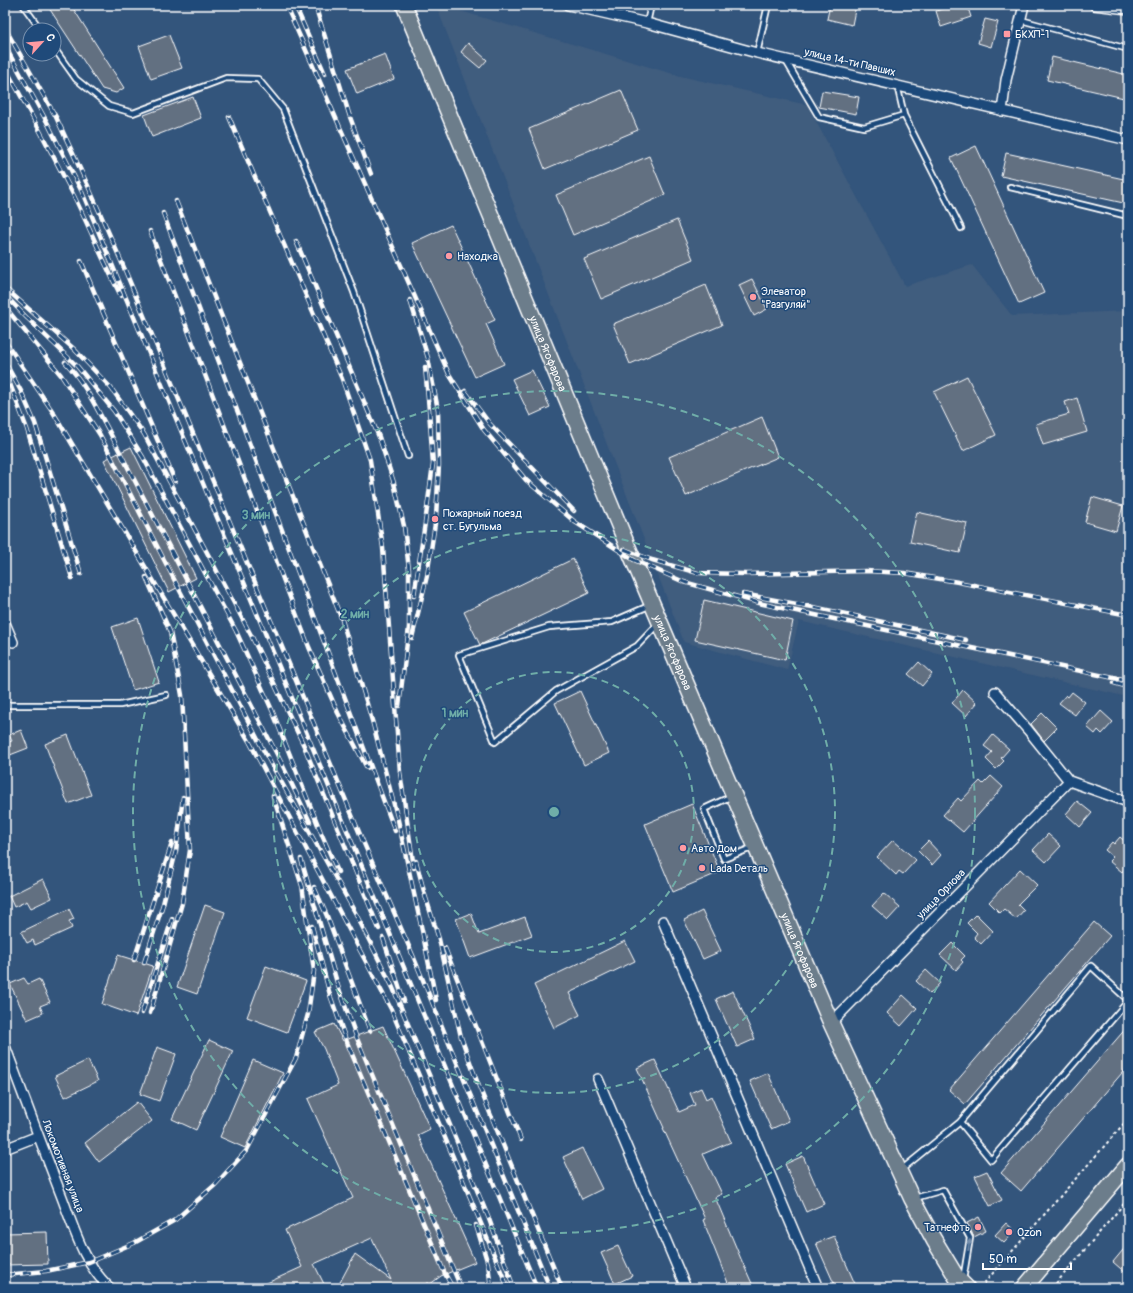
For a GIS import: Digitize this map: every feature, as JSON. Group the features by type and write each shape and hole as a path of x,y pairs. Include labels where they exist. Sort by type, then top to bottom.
{"main road":[{"name":"улица Ягофарова","path":"404,5 652,604 831,1023 912,1199 956,1278 964,1286"},
{"path":"1024,1288 1128,1165"}],"street":[{"name":"улица 14-ти Павших","path":"568,5 647,22 757,53 1128,140"},
{"path":"1002,111 1006,80 1024,5"},
{"path":"1094,5 1128,9"},
{"path":"5,623 13,642"},
{"path":"995,692 1069,781 1128,802"},
{"name":"улица Орлова","path":"831,1023 1069,781"},
{"path":"663,921 818,1288"},
{"name":"Локомотивная улица","path":"5,1046 38,1136 89,1262 100,1279 110,1288"},
{"path":"598,1079 686,1288"},
{"path":"5,1149 38,1136"}],"lane":[{"path":"23,5 35,22"},
{"path":"647,22 651,5"},
{"path":"757,53 768,5"},
{"path":"1020,20 1128,49"},
{"path":"62,59 76,79 109,106 133,113 226,78 258,79 283,109 354,292 408,456"},
{"path":"785,59 819,117 864,128 904,115"},
{"path":"897,85 904,115 961,228"},
{"path":"1010,187 1128,216"},
{"path":"652,604 612,622 549,627 459,655 495,742 556,691 637,646 660,622"},
{"path":"5,705 120,705 166,695"},
{"path":"734,796 704,809 724,859 756,847"},
{"path":"900,1171 960,1122 1091,966 1128,1000 991,1160 960,1122"},
{"path":"912,1199 943,1190 970,1238 964,1286"}],"path":[{"path":"980,1288 1128,1119"},
{"path":"1052,1288 1128,1199"}],"shaded area":[{"path":"436,5 680,76 807,105 905,286 972,265 1012,316 1128,311 1128,697 799,621 787,670 684,642"}],"building":[{"path":"47,5 71,5 124,88 116,93 102,89 62,28 62,22 58,22"},
{"path":"830,5 856,5 852,25 827,19"},
{"path":"947,5 967,5 971,17 941,27 936,11 948,7"},
{"path":"985,19 998,22 991,47 978,43"},
{"path":"169,35 182,68 151,79 139,46"},
{"path":"468,43 487,60 480,68 461,52"},
{"path":"385,54 394,79 357,94 347,69"},
{"path":"1052,57 1128,75 1128,99 1047,80"},
{"path":"621,90 638,130 545,169 529,129"},
{"path":"822,91 859,97 856,114 819,107"},
{"path":"193,97 201,118 152,137 144,115"},
{"path":"976,146 1044,293 1019,304 951,158"},
{"path":"1006,153 1128,180 1128,204 1001,176"},
{"path":"649,156 665,195 573,235 556,195"},
{"path":"677,220 693,259 601,299 584,259"},
{"path":"451,225 495,320 486,324 504,364 475,377 412,243"},
{"name":"Элеватор \"Разгуляй\"","path":"752,279 767,309 754,316 739,285"},
{"path":"706,285 722,325 630,364 613,324"},
{"path":"532,370 550,407 530,416 512,379"},
{"path":"967,376 996,435 963,451 934,392"},
{"path":"1077,398 1087,432 1043,445 1036,424 1069,414 1065,402"},
{"path":"762,417 778,457 686,496 669,457"},
{"path":"131,447 196,578 169,592 104,460"},
{"path":"1092,497 1123,506 1116,531 1085,522"},
{"path":"917,512 967,523 960,553 910,542"},
{"path":"573,559 589,593 480,645 464,612"},
{"path":"704,600 793,621 785,660 695,640"},
{"path":"138,618 159,682 133,690 112,627"},
{"path":"919,662 932,674 922,686 908,674"},
{"path":"963,690 977,703 966,716 952,703"},
{"path":"580,691 609,753 584,765 555,703"},
{"path":"1072,692 1085,702 1075,715 1059,703 1066,695 1068,697"},
{"path":"1101,711 1113,722 1102,734 1098,730 1095,734 1087,727"},
{"path":"1042,713 1057,728 1044,741 1031,724"},
{"path":"21,730 28,748 10,755 5,743 12,741 9,735"},
{"path":"68,735 91,795 68,804 45,744"},
{"path":"993,735 1009,749 1001,758 1004,761 996,769 986,759 992,752 984,746"},
{"path":"991,776 1003,787 963,832 943,815 958,798 961,801 980,781 983,784"},
{"path":"1077,801 1092,813 1080,827 1066,814"},
{"path":"692,804 720,872 673,892 645,824"},
{"path":"1048,834 1061,846 1046,862 1033,850"},
{"path":"1120,837 1128,844 1128,865 1122,872 1109,861 1113,857 1105,850 1112,842 1114,844"},
{"path":"893,840 916,860 903,874 899,871 896,875 877,857"},
{"path":"928,841 941,855 932,865 918,851"},
{"path":"1020,869 1037,885 1018,904 1024,910 1016,919 1004,909 1000,913 989,902"},
{"path":"43,879 52,898 31,908 27,901 14,907 9,896"},
{"path":"884,893 900,907 888,920 872,906"},
{"path":"205,905 225,912 197,994 177,987"},
{"path":"69,909 74,919 69,921 72,928 35,945 33,940 27,943 21,932"},
{"path":"702,911 721,951 703,959 684,920"},
{"path":"471,913 479,934 525,917 532,935 470,958 456,919"},
{"path":"976,914 993,931 981,944 974,937 977,933 967,923"},
{"path":"1094,922 1110,936 965,1104 949,1090"},
{"path":"625,941 635,961 569,993 580,1015 554,1028 534,985"},
{"path":"952,943 965,956 961,960 963,962 956,970 940,955"},
{"path":"118,955 153,966 136,1016 102,1004"},
{"path":"266,966 306,981 287,1032 247,1017"},
{"path":"926,970 940,983 930,994 916,981"},
{"path":"24,978 28,984 39,979 50,1002 40,1006 43,1013 27,1020 10,984"},
{"path":"733,991 755,1039 737,1047 716,999"},
{"path":"903,995 917,1008 901,1026 887,1013"},
{"path":"334,1024 343,1041 383,1026 430,1129 418,1135 475,1262 441,1276 425,1288 337,1288 355,1254 391,1280 372,1238 314,1264 326,1288 256,1288 302,1267 285,1230 353,1198 308,1099 338,1085 324,1049 315,1032"},
{"path":"1128,1026 1128,1066 1021,1191 1001,1173"},
{"path":"209,1040 233,1051 196,1130 172,1119"},
{"path":"157,1047 176,1054 159,1101 140,1094"},
{"path":"88,1060 98,1081 65,1097 55,1076"},
{"path":"253,1060 283,1073 245,1148 220,1137"},
{"path":"655,1060 679,1112 695,1105 690,1093 701,1088 706,1099 711,1096 731,1142 703,1154 722,1194 715,1197 754,1288 730,1288 703,1220 705,1219 637,1068"},
{"path":"768,1073 789,1121 771,1129 750,1081"},
{"path":"137,1102 152,1121 99,1162 85,1143"},
{"path":"582,1148 602,1189 582,1199 563,1157"},
{"path":"803,1156 824,1204 806,1212 785,1164"},
{"path":"987,1171 1002,1200 990,1206 975,1176"},
{"path":"979,1217 986,1231 974,1237 967,1223"},
{"path":"1006,1223 1015,1231 1004,1243 995,1235"},
{"path":"47,1232 48,1264 5,1265 5,1233"},
{"path":"834,1236 855,1284 846,1288 836,1288 816,1243"},
{"path":"1128,1244 1128,1275 1113,1262"},
{"path":"618,1246 632,1276 615,1284 601,1253"}],"railway":[{"path":"286,5 449,374 484,430 526,480 575,522 634,560 684,582 763,604 1128,681"},
{"path":"295,5 325,74"},
{"path":"315,5 350,117 371,174"},
{"path":"5,28 56,117 122,263 362,839 414,958 550,1288"},
{"path":"5,46 47,122 82,192 537,1288"},
{"path":"5,67 74,196 121,296"},
{"path":"229,117 342,379 370,460 383,548 400,772 414,868"},
{"path":"176,201 342,620 373,724 398,820 436,1000"},
{"path":"163,213 395,831"},
{"path":"150,231 309,647 338,713 367,768"},
{"path":"296,241 379,437 394,483 404,526 409,570 409,627 399,706"},
{"path":"81,261 175,481"},
{"path":"5,288 74,349 111,388 144,434 252,637 304,746 379,929"},
{"path":"5,295 27,318"},
{"path":"410,300 428,358 438,410 439,465 436,517 427,576 412,638"},
{"path":"5,307 61,375 100,435 266,755 356,914 393,988 489,1219 514,1288"},
{"path":"24,315 77,366 114,411 143,457 236,631 272,710 338,872"},
{"path":"5,341 53,412 249,741 391,1009 508,1288"},
{"path":"5,362 21,391 35,423 81,574"},
{"path":"65,362 84,386 109,431 281,762 310,822"},
{"path":"414,596 433,464 425,367"},
{"path":"7,376 27,429 72,578"},
{"path":"465,391 490,424 574,511"},
{"path":"624,549 652,560 698,573 746,574 866,571 904,573 1128,615"},
{"path":"146,577 170,632 182,695 190,850 182,903 150,1013"},
{"path":"743,594 818,608 966,640"},
{"path":"1114,683 1128,687"},
{"path":"273,796 303,889"},
{"path":"144,963 163,904 176,851 183,797"},
{"path":"134,960 172,843"},
{"path":"301,859 338,986 356,1036 461,1288"},
{"path":"416,861 426,899"},
{"path":"5,1275 46,1271 89,1262 134,1243 175,1220 215,1185 247,1150 296,1058 308,1014 314,971 302,885"},
{"path":"314,887 327,916 370,1031"},
{"path":"425,895 439,939 461,1037 478,1084 562,1288"},
{"path":"142,1013 172,919"},
{"path":"312,926 330,995 346,1040 445,1274 453,1288"},
{"path":"383,938 404,1001"},
{"path":"445,948 521,1140"},
{"path":"476,1225 488,1264 491,1288"},
{"path":"428,1285 431,1288"},
{"path":"5,1287 10,1288"}],"place":[{"name":"БКХП-1","path":"1007,34"},
{"name":"Находка","path":"449,256"},
{"name":"Элеватор \"Разгуляй\"","path":"753,297"},
{"name":"Пожарный поезд ст. Бугульма","path":"435,519"},
{"name":"Авто Дом","path":"683,848"},
{"name":"Lada Dеталь","path":"702,868"},
{"name":"Татнефть","path":"978,1227"},
{"name":"Ozon","path":"1009,1232"}]}
